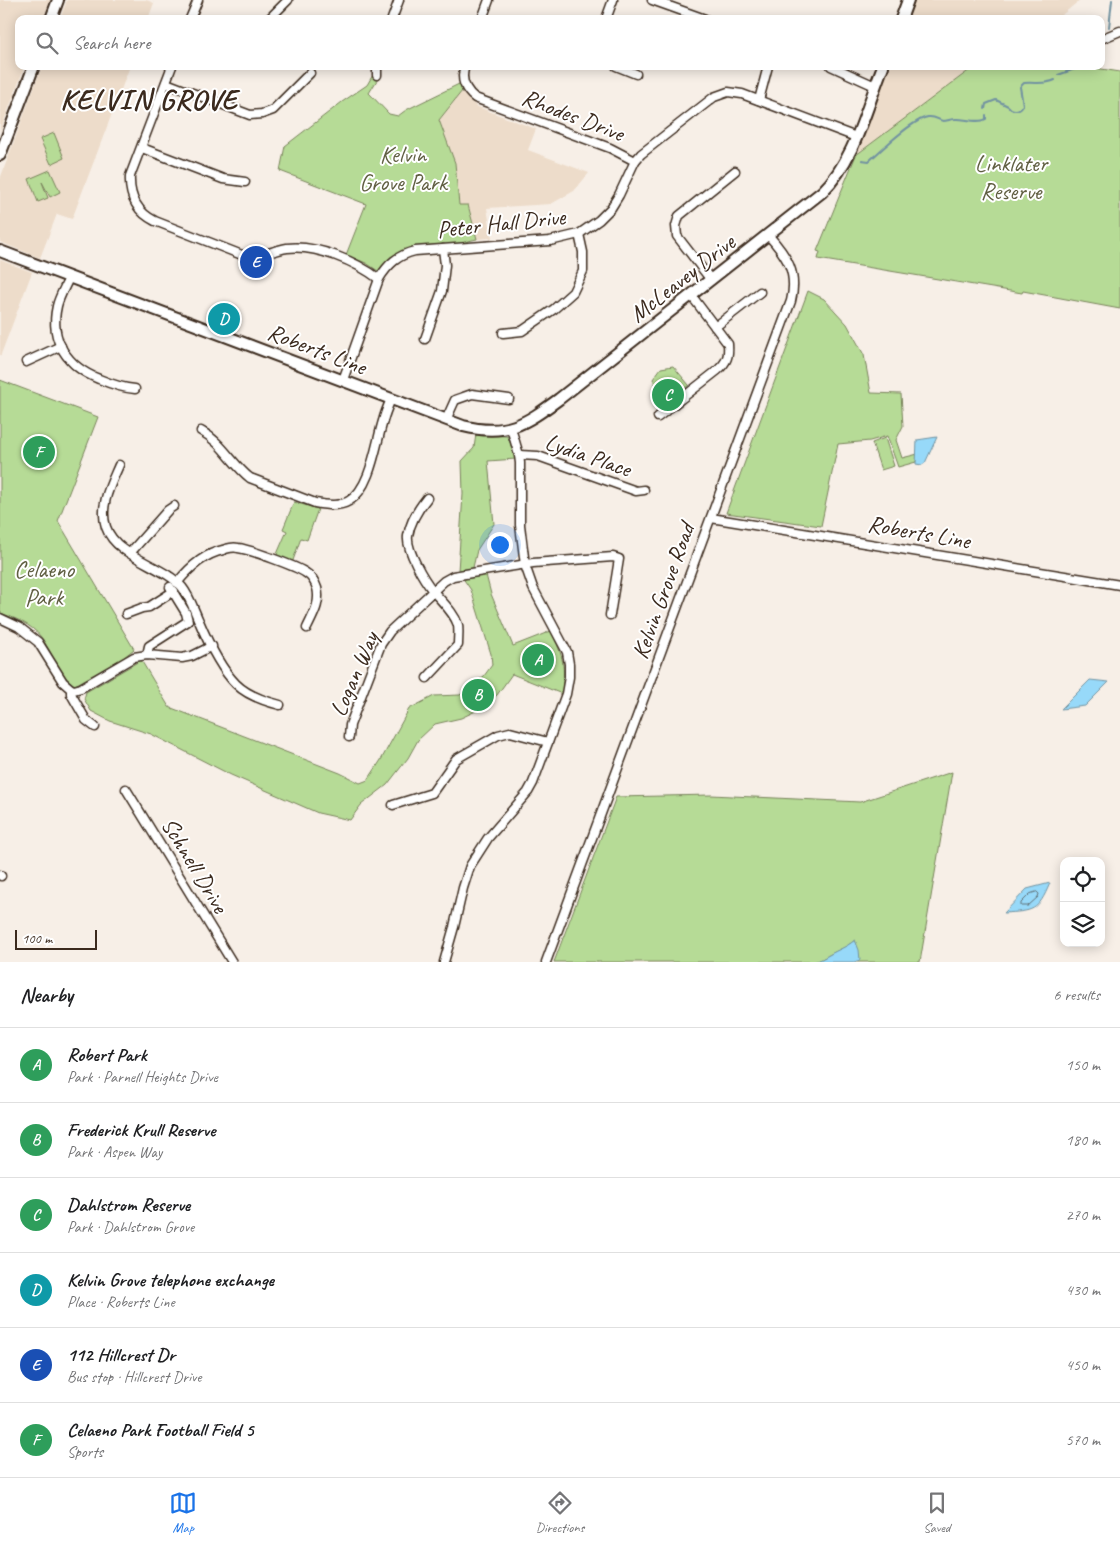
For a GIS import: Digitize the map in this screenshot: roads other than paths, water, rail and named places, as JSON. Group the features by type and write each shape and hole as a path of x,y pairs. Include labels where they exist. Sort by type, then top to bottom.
{"main road":[{"path":"52,15 58,0"},
{"path":"902,15 908,0"},
{"path":"0,156 32,70"},
{"path":"856,137 881,70"},
{"name":"McLeavey Drive","path":"511,428 537,415 559,399 690,295 769,236 831,184 844,167 856,137"},
{"name":"Roberts Line","path":"0,251 446,420 477,430 511,428"}],"street":[{"path":"192,15 198,0"},
{"path":"273,15 288,0"},
{"path":"393,15 398,0"},
{"path":"484,15 489,0"},
{"path":"607,15 613,0"},
{"path":"652,0 694,15"},
{"path":"1105,38 1120,31"},
{"path":"171,70 130,176 130,185 138,208 149,218 249,256 264,256 286,248 313,250 359,265 380,279"},
{"path":"376,75 377,70"},
{"name":"Rhodes Drive","path":"463,70 464,85 475,98 610,148 635,161"},
{"path":"626,70 636,74"},
{"path":"759,100 767,70"},
{"path":"840,70 875,86"},
{"path":"166,83 250,115 262,114 273,110 310,73"},
{"name":"Peter Hall Drive","path":"342,380 380,279 393,262 407,253 550,242 579,234 599,220 611,208 619,196 635,161 652,144 714,97 728,92 735,92 856,137"},
{"path":"142,148 223,179 245,182"},
{"path":"711,280 677,236 675,231 676,221 683,211 735,171"},
{"path":"503,333 522,331 554,309 573,292 583,271 583,252 579,234"},
{"name":"Kelvin Grove Road","path":"546,962 791,301 794,288 793,277 786,258 769,236"},
{"path":"424,339 442,291 444,249"},
{"path":"69,278 57,307 56,324 64,354 72,364 84,373 123,388 135,389"},
{"path":"715,327 760,292"},
{"path":"658,417 725,364 729,354 728,344 690,295"},
{"path":"26,362 61,346"},
{"path":"446,420 455,400 472,394 508,399"},
{"path":"201,431 215,440 242,472 250,478 315,503 339,505 350,501 363,486 391,399"},
{"path":"444,962 470,866 482,847 528,792 541,764 566,694 570,676 567,652 533,588 526,565 520,525 519,455 511,428"},
{"name":"Lydia Place","path":"519,455 538,456 636,491 644,490"},
{"path":"119,465 106,495 104,517 106,529 121,547 174,587 184,591 195,609 212,646 236,684 252,696 280,705"},
{"path":"427,498 418,508 408,536 413,557 433,591 454,617 458,627 458,645 427,678"},
{"path":"130,553 168,510 174,506"},
{"name":"Roberts Line","path":"711,518 1120,585"},
{"path":"126,614 149,607 174,587 185,573 210,554 223,549 237,548 288,565 306,573 314,581 318,602 307,628"},
{"name":"Logan Way","path":"349,737 350,725 381,644 390,631 444,580 453,576 526,565 613,557 619,559 610,615"},
{"path":"147,655 149,646 188,621 174,587"},
{"path":"0,618 19,627 33,637 64,682 71,689 71,694 86,720 95,728"},
{"path":"71,689 81,688 126,660 147,655 182,658 192,656 212,646"},
{"path":"393,805 432,793 456,759 498,735 510,732 548,742"},
{"name":"Schnell Drive","path":"126,788 232,962"}],"water":[{"path":"937,437 925,463 922,465 916,464 917,440"},
{"path":"1090,680 1109,682 1085,706 1061,709"},
{"path":"1050,883 1038,905 1022,912 1004,913 1027,889"},
{"path":"855,940 860,960 854,962 813,962 845,947"}],"waterway":[{"path":"1109,27 1112,0"},
{"path":"1058,75 1072,70"},
{"path":"985,109 986,104 996,100 1011,109 1018,110 1023,105 1020,87 1024,83 1044,83 1055,80"},
{"path":"862,160 869,161 897,136 922,119 930,117 943,121 954,119 979,121 986,119 986,115"}],"place":[{"name":"112 Hillcrest Dr","path":"256,262"},
{"name":"Kelvin Grove telephone exchange","path":"224,319"},
{"name":"Dahlstrom Reserve","path":"668,395"},
{"name":"Celaeno Park Football Field 5","path":"39,452"},
{"name":"Robert Park","path":"538,660"},
{"name":"Frederick Krull Reserve","path":"478,695"}],"district":[{"name":"KELVIN GROVE","path":"149,99"}],"park label":[{"name":"Kelvin Grove Park","path":"403,168"},
{"name":"Linklater Reserve","path":"1011,177"},
{"name":"Celaeno Park","path":"44,583"}]}
